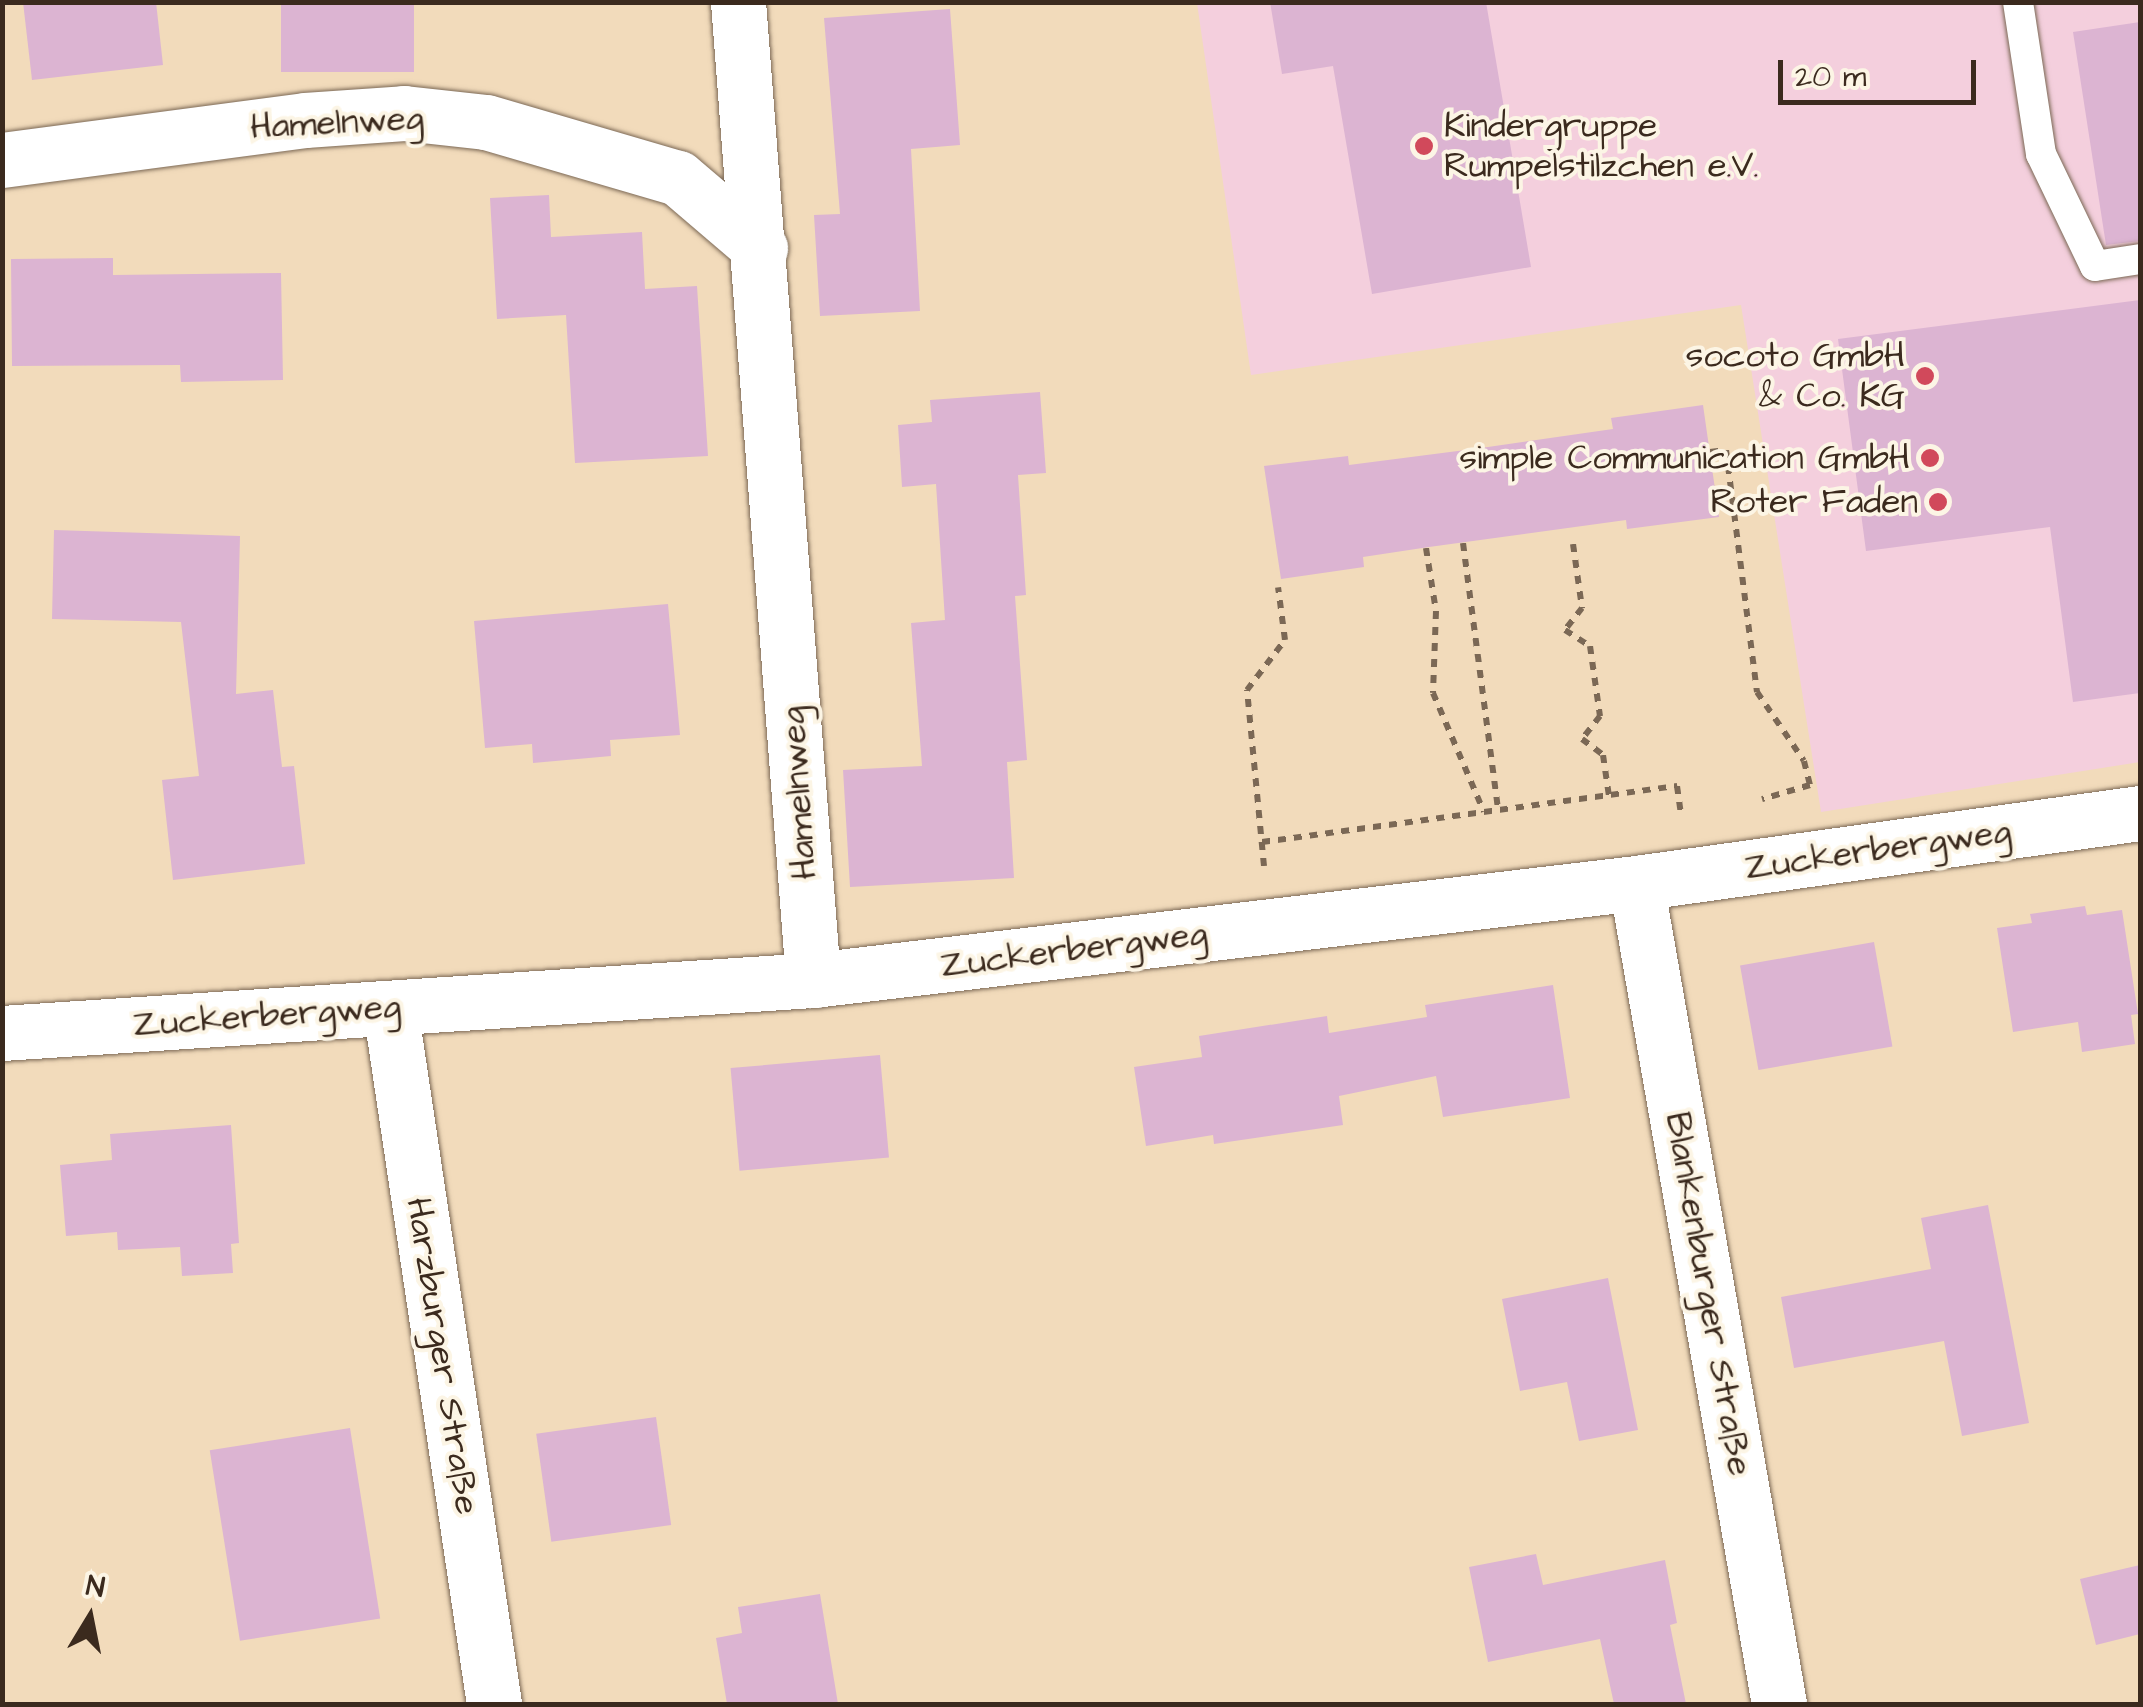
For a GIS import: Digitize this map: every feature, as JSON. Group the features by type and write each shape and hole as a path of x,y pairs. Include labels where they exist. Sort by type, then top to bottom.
{"street":[{"name":"Hamelnweg","path":"738,2 760,248 813,980"},
{"name":"Hamelnweg","path":"2,160 305,120 404,112 486,122 678,178 760,248"},
{"name":"Zuckerbergweg","path":"2,1033 813,980 1636,884 2140,813"},
{"name":"Blankenburger Straße","path":"1636,884 1780,1704"},
{"name":"Harzburger Straße","path":"390,1008 494,1704"}],"lane":[{"path":"2018,2 2042,154 2049,170 2095,266 2140,259"}],"path":[{"path":"1710,452 1726,450 1757,692 1804,761 1810,786 1756,800"},
{"path":"1462,544 1498,810"},
{"path":"1574,544 1582,608 1565,630 1590,646 1600,716 1582,739 1603,754 1609,796"},
{"path":"1426,548 1436,611 1433,694 1484,812"},
{"path":"1270,926 1248,690 1285,640 1278,588"},
{"path":"1262,842 1677,786 1690,876"}],"shaded area":[{"path":"1197,3 2140,3 2140,762 1821,812 1741,305 1251,375"}],"building":[{"path":"23,2 156,2 163,65 32,80"},
{"path":"281,2 414,2 414,72 281,72"},
{"path":"1270,2 1486,2 1531,267 1372,294 1333,66 1282,74"},
{"path":"950,9 960,145 911,149 920,311 820,316 814,215 840,214 824,18"},
{"path":"2140,22 2140,241 2106,245 2073,32"},
{"path":"549,195 551,237 642,232 645,289 697,286 708,456 575,463 566,315 497,319 490,198"},
{"path":"113,258 113,275 281,273 283,380 181,382 180,365 12,366 11,259"},
{"path":"2140,300 2140,693 2073,702 2050,527 1866,551 1838,339"},
{"path":"1040,392 1046,473 1018,475 1026,595 1015,596 1027,760 1007,762 1014,878 850,887 843,770 922,766 911,623 945,620 936,484 902,487 898,425 932,422 930,400"},
{"path":"1703,405 1719,517 1627,529 1626,520 1429,547 1363,557 1364,567 1281,579 1264,466 1348,456 1349,465 1481,448 1613,429 1611,418"},
{"path":"54,530 240,536 236,694 273,690 282,767 294,766 305,864 173,880 162,780 199,776 181,622 52,619"},
{"path":"668,604 680,735 610,740 611,756 533,763 532,744 485,748 474,621"},
{"path":"2085,906 2087,915 2122,910 2138,1014 2131,1015 2135,1044 2082,1052 2078,1022 2013,1032 1997,928 2032,923 2030,914"},
{"path":"1874,942 1892,1046 1758,1070 1740,966"},
{"path":"1553,985 1570,1098 1443,1117 1436,1076 1339,1096 1343,1125 1214,1144 1213,1135 1146,1146 1134,1067 1202,1057 1199,1036 1327,1016 1329,1033 1427,1017 1425,1005"},
{"path":"880,1055 889,1158 740,1171 731,1068"},
{"path":"231,1125 239,1243 231,1244 233,1273 182,1276 180,1247 118,1250 117,1232 66,1236 60,1165 112,1160 110,1134"},
{"path":"1988,1205 2029,1423 1962,1436 1944,1341 1794,1368 1781,1297 1931,1269 1921,1218"},
{"path":"1608,1278 1638,1430 1579,1441 1567,1382 1520,1391 1502,1299"},
{"path":"656,1417 671,1525 551,1542 536,1434"},
{"path":"350,1428 380,1619 240,1641 210,1450"},
{"path":"1536,1554 1543,1585 1665,1560 1677,1623 1670,1625 1686,1704 1614,1704 1600,1639 1488,1662 1469,1567"},
{"path":"2140,1565 2140,1634 2096,1645 2080,1579"},
{"path":"820,1594 838,1704 727,1704 716,1638 742,1633 738,1607"}],"place":[{"name":"Kindergruppe Rumpelstilzchen e.V.","path":"1424,146"},
{"name":"socoto GmbH & Co. KG","path":"1925,376"},
{"name":"simple Communication GmbH","path":"1930,458"},
{"name":"Roter Faden","path":"1938,502"}]}
